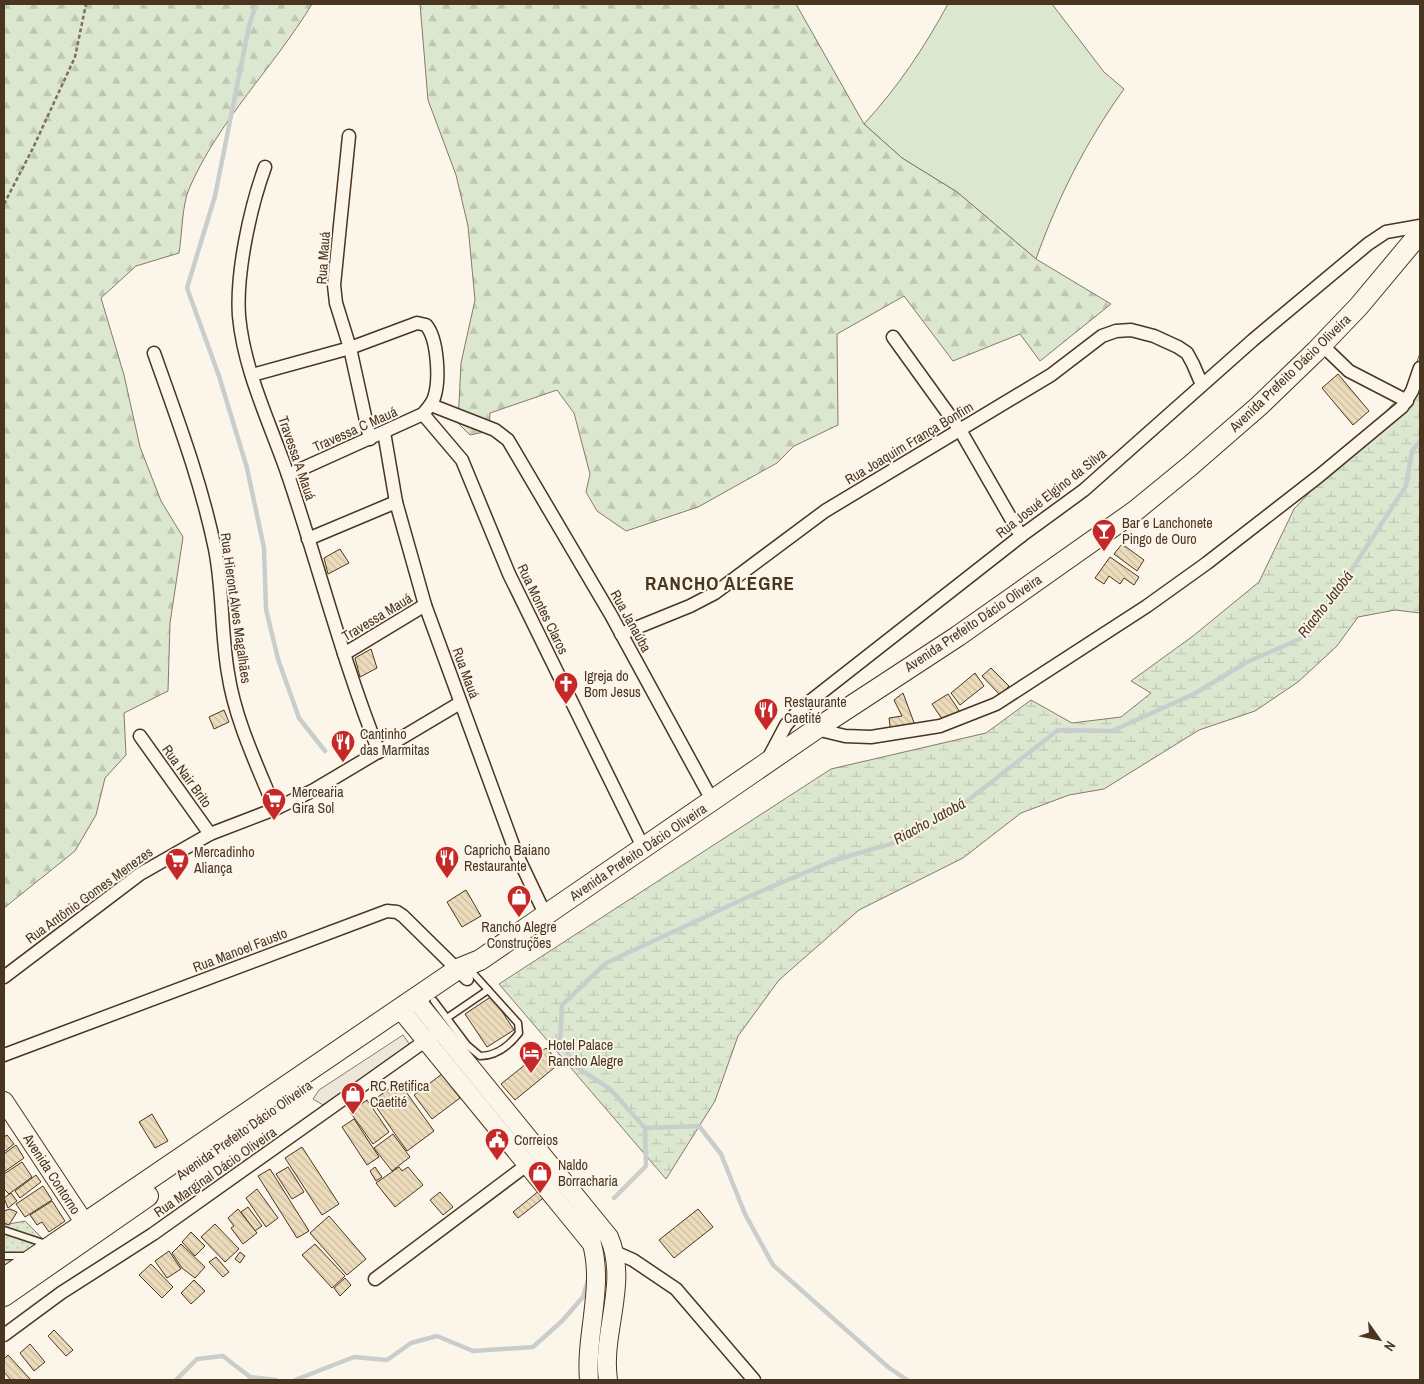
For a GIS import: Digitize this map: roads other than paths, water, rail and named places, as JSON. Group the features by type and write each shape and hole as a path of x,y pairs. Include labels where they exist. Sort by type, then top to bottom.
{"main road":[{"name":"Avenida Prefeito Dácio Oliveira","path":"4,1296 546,916 816,729 958,636 1134,511 1260,406 1359,306 1420,233"},
{"name":"Avenida Prefeito Dácio Oliveira","path":"4,1278 84,1222 416,1007"}],"street":[{"name":"Rua Mauá","path":"349,136 334,285 336,303 350,348 370,439"},
{"name":"Travessa A Mauá","path":"265,167 245,240 239,297 242,335 252,375 288,475 359,702 379,752"},
{"name":"Rua Josué Elgino da Silva","path":"764,766 786,725 799,710 1020,536 1084,490 1253,340 1368,244 1386,232 1420,226"},
{"path":"252,375 350,348 421,323 426,325 432,336 438,378 427,409"},
{"name":"Rua Joaquim França Bonfim","path":"621,634 690,606 715,593 825,511 1051,375 1102,336 1116,331 1132,330 1154,336 1178,347 1187,353 1194,364 1202,385"},
{"path":"894,337 960,430 1020,536"},
{"path":"1322,345 1349,370 1407,401"},
{"name":"Rua Hieront Alves Magalhães","path":"154,353 195,470 207,512 215,551 228,676 238,713 275,809"},
{"path":"816,729 845,736 871,737 940,726 996,704 1147,606 1207,563 1319,476 1407,401 1420,368"},
{"name":"Travessa C Mauá","path":"288,475 370,439 427,409"},
{"name":"Rua Janaúba","path":"427,409 495,430 508,440 621,634 712,802"},
{"name":"Rua Montes Claros","path":"427,409 462,460 509,574 644,849"},
{"name":"Rua Mauá","path":"384,432 396,502 425,606 516,852 546,916"},
{"path":"308,539 396,502"},
{"name":"Travessa Mauá","path":"344,654 425,606"},
{"name":"Rua Antônio Gomes Menezes","path":"4,977 140,874 210,834 275,809 379,752 460,703"},
{"name":"Rua Nair Brito","path":"140,736 210,834"},
{"name":"Rua Manoel Fausto","path":"4,1055 387,911 397,912 403,916 469,970"},
{"path":"416,1007 438,1029 604,1229 604,1248 616,1289 607,1344 608,1380"},
{"path":"438,1029 515,1149 528,1164 604,1248 656,1275 685,1299 754,1380"},
{"name":"Rua Marginal Dácio Oliveira","path":"4,1334 61,1293 161,1229 438,1029"},
{"name":"Avenida Contorno","path":"4,1101 84,1222"},
{"path":"515,1149 528,1136"},
{"path":"375,1279 528,1164"},
{"path":"589,1380 588,1340 597,1268 604,1248"}],"lane":[{"path":"416,1007 438,1029 467,1045 480,1056 493,1056 513,1042 520,1033 518,1022 469,970"},
{"path":"438,1029 488,990"},
{"path":"4,1232 12,1232 42,1251"},
{"path":"4,1256 42,1251"}],"waterway":[{"path":"256,4 249,26 215,196 187,288 219,376 247,468 264,548 266,609 278,659 299,718 325,751"},
{"name":"Riacho Jatobá","path":"614,1198 646,1166 645,1128 610,1089 578,1068 560,1043 562,1005 606,963 750,896 835,860 901,841 962,805 1058,730 1112,731 1194,694 1247,662 1300,639 1336,594 1406,486 1412,451 1420,441"},
{"path":"645,1128 699,1126 721,1154 745,1214 773,1265 888,1367 907,1380"},
{"name":"Riacho Jatobá","path":"295,1380 354,1357 387,1360 411,1343 437,1336 473,1351 533,1347 562,1321 583,1297 588,1280"},
{"name":"Riacho Jatobá","path":"176,1380 197,1359 223,1356 250,1377 276,1380"}],"place":[{"name":"Bar e Lanchonete Pingo de Ouro","path":"1104,552"},
{"name":"Igreja do Bom Jesus","path":"566,705"},
{"name":"Restaurante Caetité","path":"766,731"},
{"name":"Cantinho das Marmitas","path":"343,763"},
{"name":"Mercearia Gira Sol","path":"274,821"},
{"name":"Capricho Baiano Restaurante","path":"447,879"},
{"name":"Mercadinho Aliança","path":"177,881"},
{"name":"Rancho Alegre Construções","path":"519,918"},
{"name":"Hotel Palace Rancho Alegre","path":"531,1074"},
{"name":"RC Retifica Caetité","path":"353,1115"},
{"name":"Correios","path":"497,1161"},
{"name":"Naldo Borracharia","path":"540,1194"}],"district":[{"name":"RANCHO ALEGRE","path":"720,583"}]}
